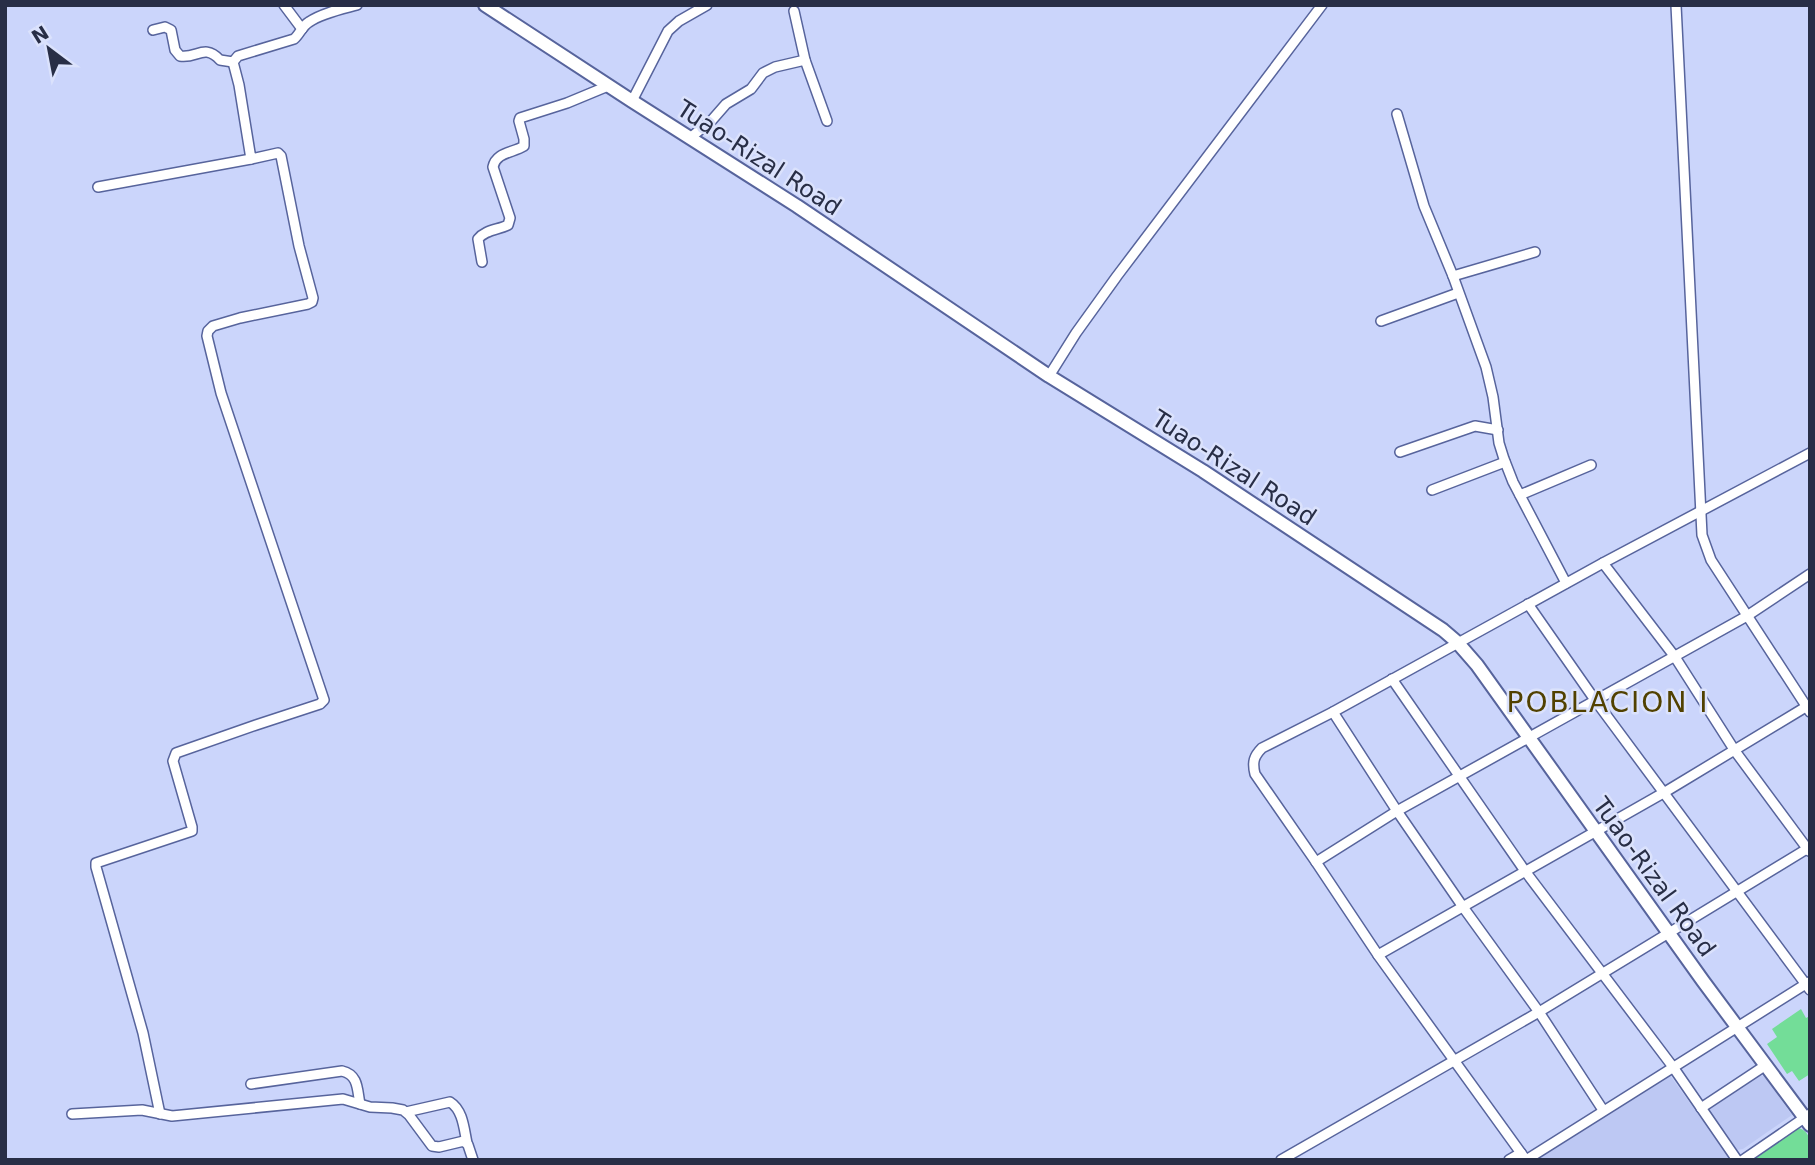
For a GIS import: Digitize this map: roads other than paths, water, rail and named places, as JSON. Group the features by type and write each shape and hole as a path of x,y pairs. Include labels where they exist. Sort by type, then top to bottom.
{"main road":[{"name":"Tuao-Rizal Road","path":"485,5 797,206 1049,376 1203,471 1443,630 1472,659 1736,1026 1808,1119"}],"street":[{"path":"284,5 302,29"},
{"path":"233,62 238,56 294,38 312,20 357,5"},
{"path":"632,102 668,31 679,21 707,5"},
{"path":"1049,376 1117,276 1321,5"},
{"path":"1378,955 1808,708 1711,560 1702,535 1676,5"},
{"path":"794,11 805,60 827,121"},
{"path":"153,30 166,27 171,30 175,50 180,56 188,57 205,51 220,60 233,62"},
{"path":"690,138 726,104 751,89 763,73 775,67 805,60"},
{"path":"233,62 251,159"},
{"path":"482,262 478,239 488,231 508,225 510,218 493,163 499,156 524,146 520,118 608,86"},
{"path":"1397,114 1424,206 1486,367 1505,462 1566,583"},
{"path":"98,187 278,153 281,156 313,300 308,304 213,326 207,337 221,393 324,700 320,704 176,753 173,761 192,831 96,863 143,1033 160,1114"},
{"path":"1453,276 1535,252"},
{"path":"1381,321 1458,293"},
{"path":"1400,452 1475,426 1497,429"},
{"path":"1524,1158 1378,955 1255,774 1253,761 1262,748 1810,453"},
{"path":"1432,489 1505,462"},
{"path":"1520,495 1591,465"},
{"path":"1281,1160 1539,1012 1809,849 1735,751 1675,657 1603,563"},
{"path":"1316,862 1397,811 1747,616 1810,574"},
{"path":"1509,1160 1524,1158 1736,1026 1808,985 1595,700 1528,604"},
{"path":"1391,679 1525,871 1673,1067 1737,1160"},
{"path":"1333,712 1397,811 1539,1012 1603,1110"},
{"path":"1701,1108 1766,1065"},
{"path":"251,1084 340,1070 349,1072 355,1079 360,1104"},
{"path":"72,1114 142,1110 172,1116 343,1099 370,1107 398,1108 406,1112 432,1146 464,1141 467,1143"},
{"path":"406,1112 454,1103 459,1111 472,1160"},
{"path":"1743,1160 1808,1119"}],"district":[{"name":"POBLACION I","path":"1608,702"}]}
